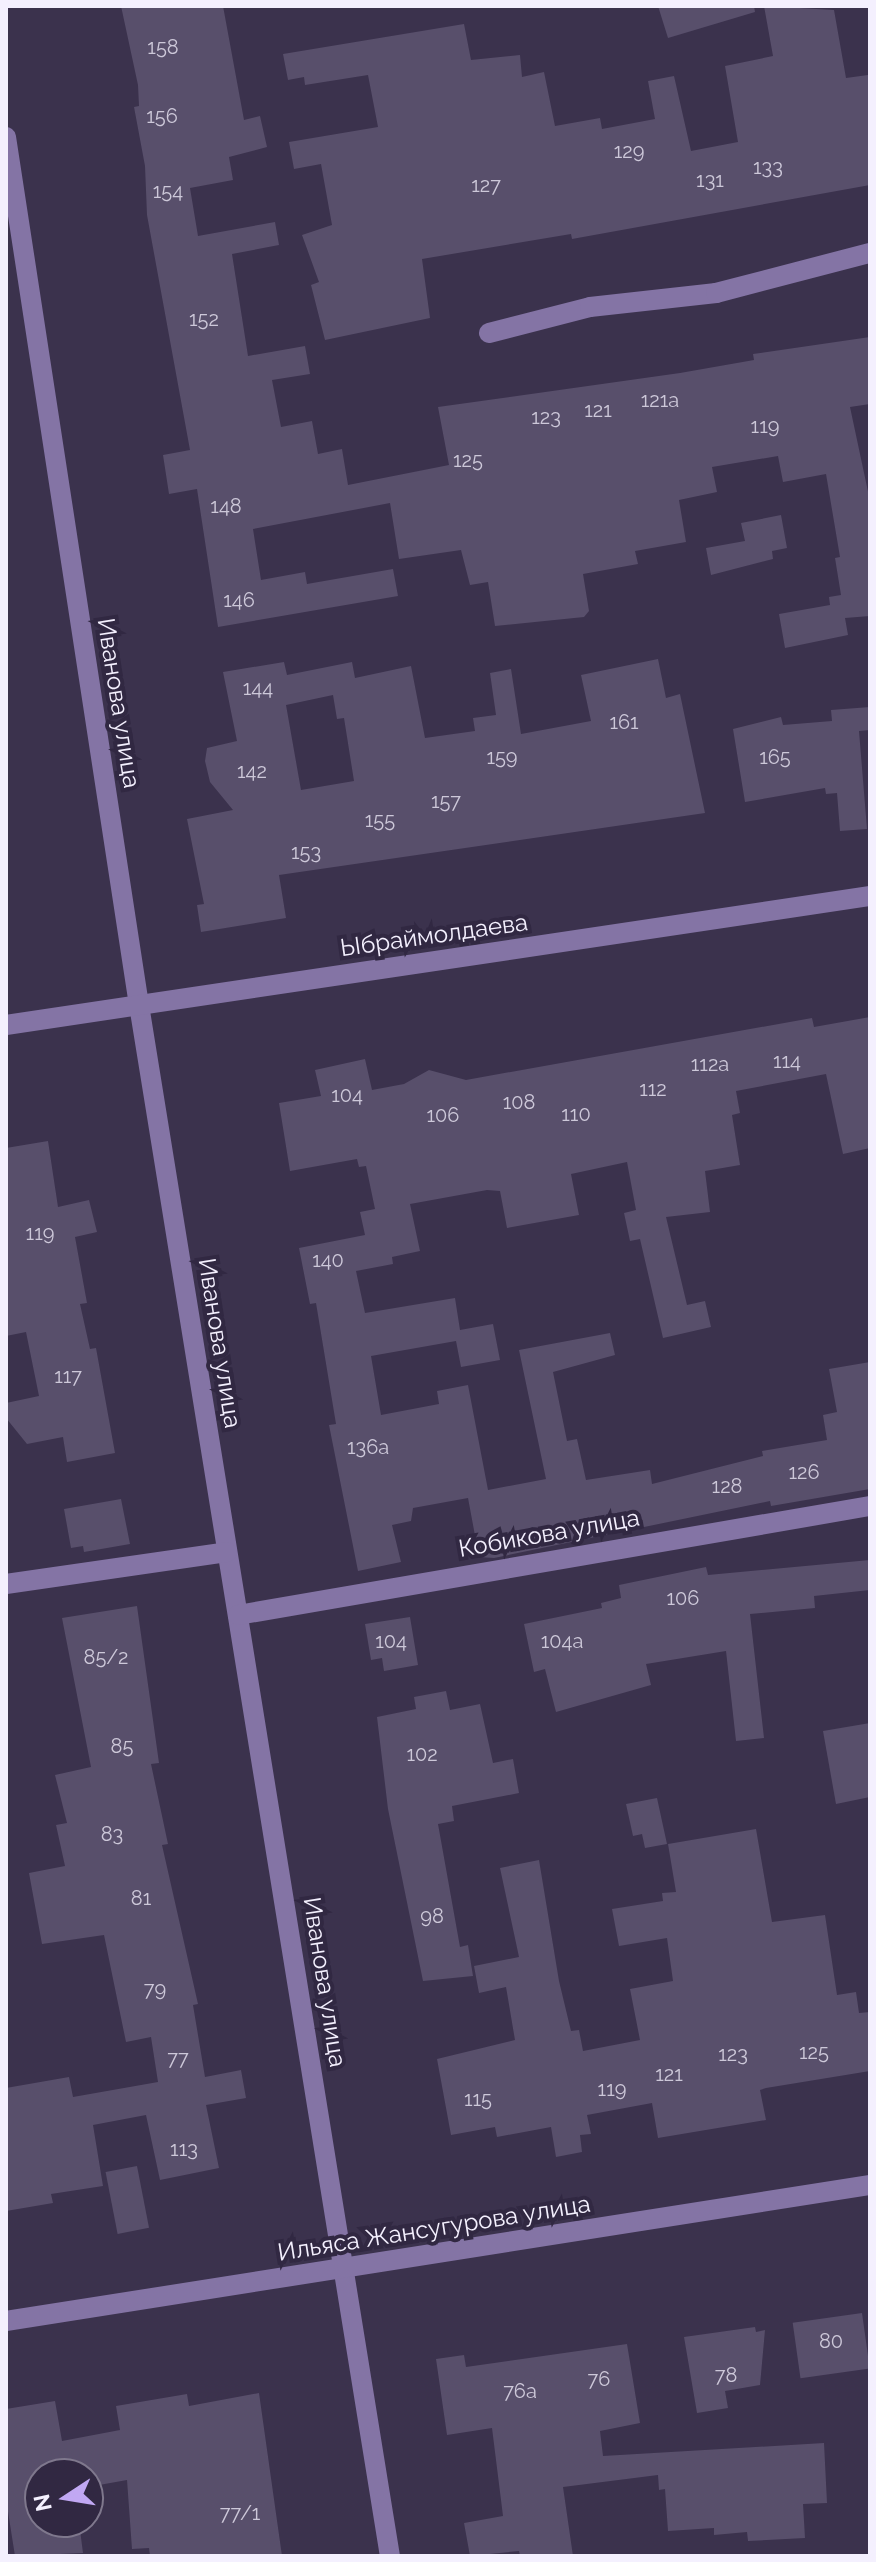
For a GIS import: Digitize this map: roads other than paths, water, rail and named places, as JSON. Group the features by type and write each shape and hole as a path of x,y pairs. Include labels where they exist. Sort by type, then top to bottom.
{"street":[{"name":"Иванова улица","path":"6,137 139,1005 390,2556"},
{"path":"489,333 590,307 716,293 870,253"},
{"name":"Ыбраймолдаева","path":"6,1025 870,896"},
{"name":"Кобикова улица","path":"238,1615 870,1506"},
{"path":"6,1584 227,1552"},
{"name":"Ильяса Жансугурова улица","path":"6,2321 870,2185"}]}
